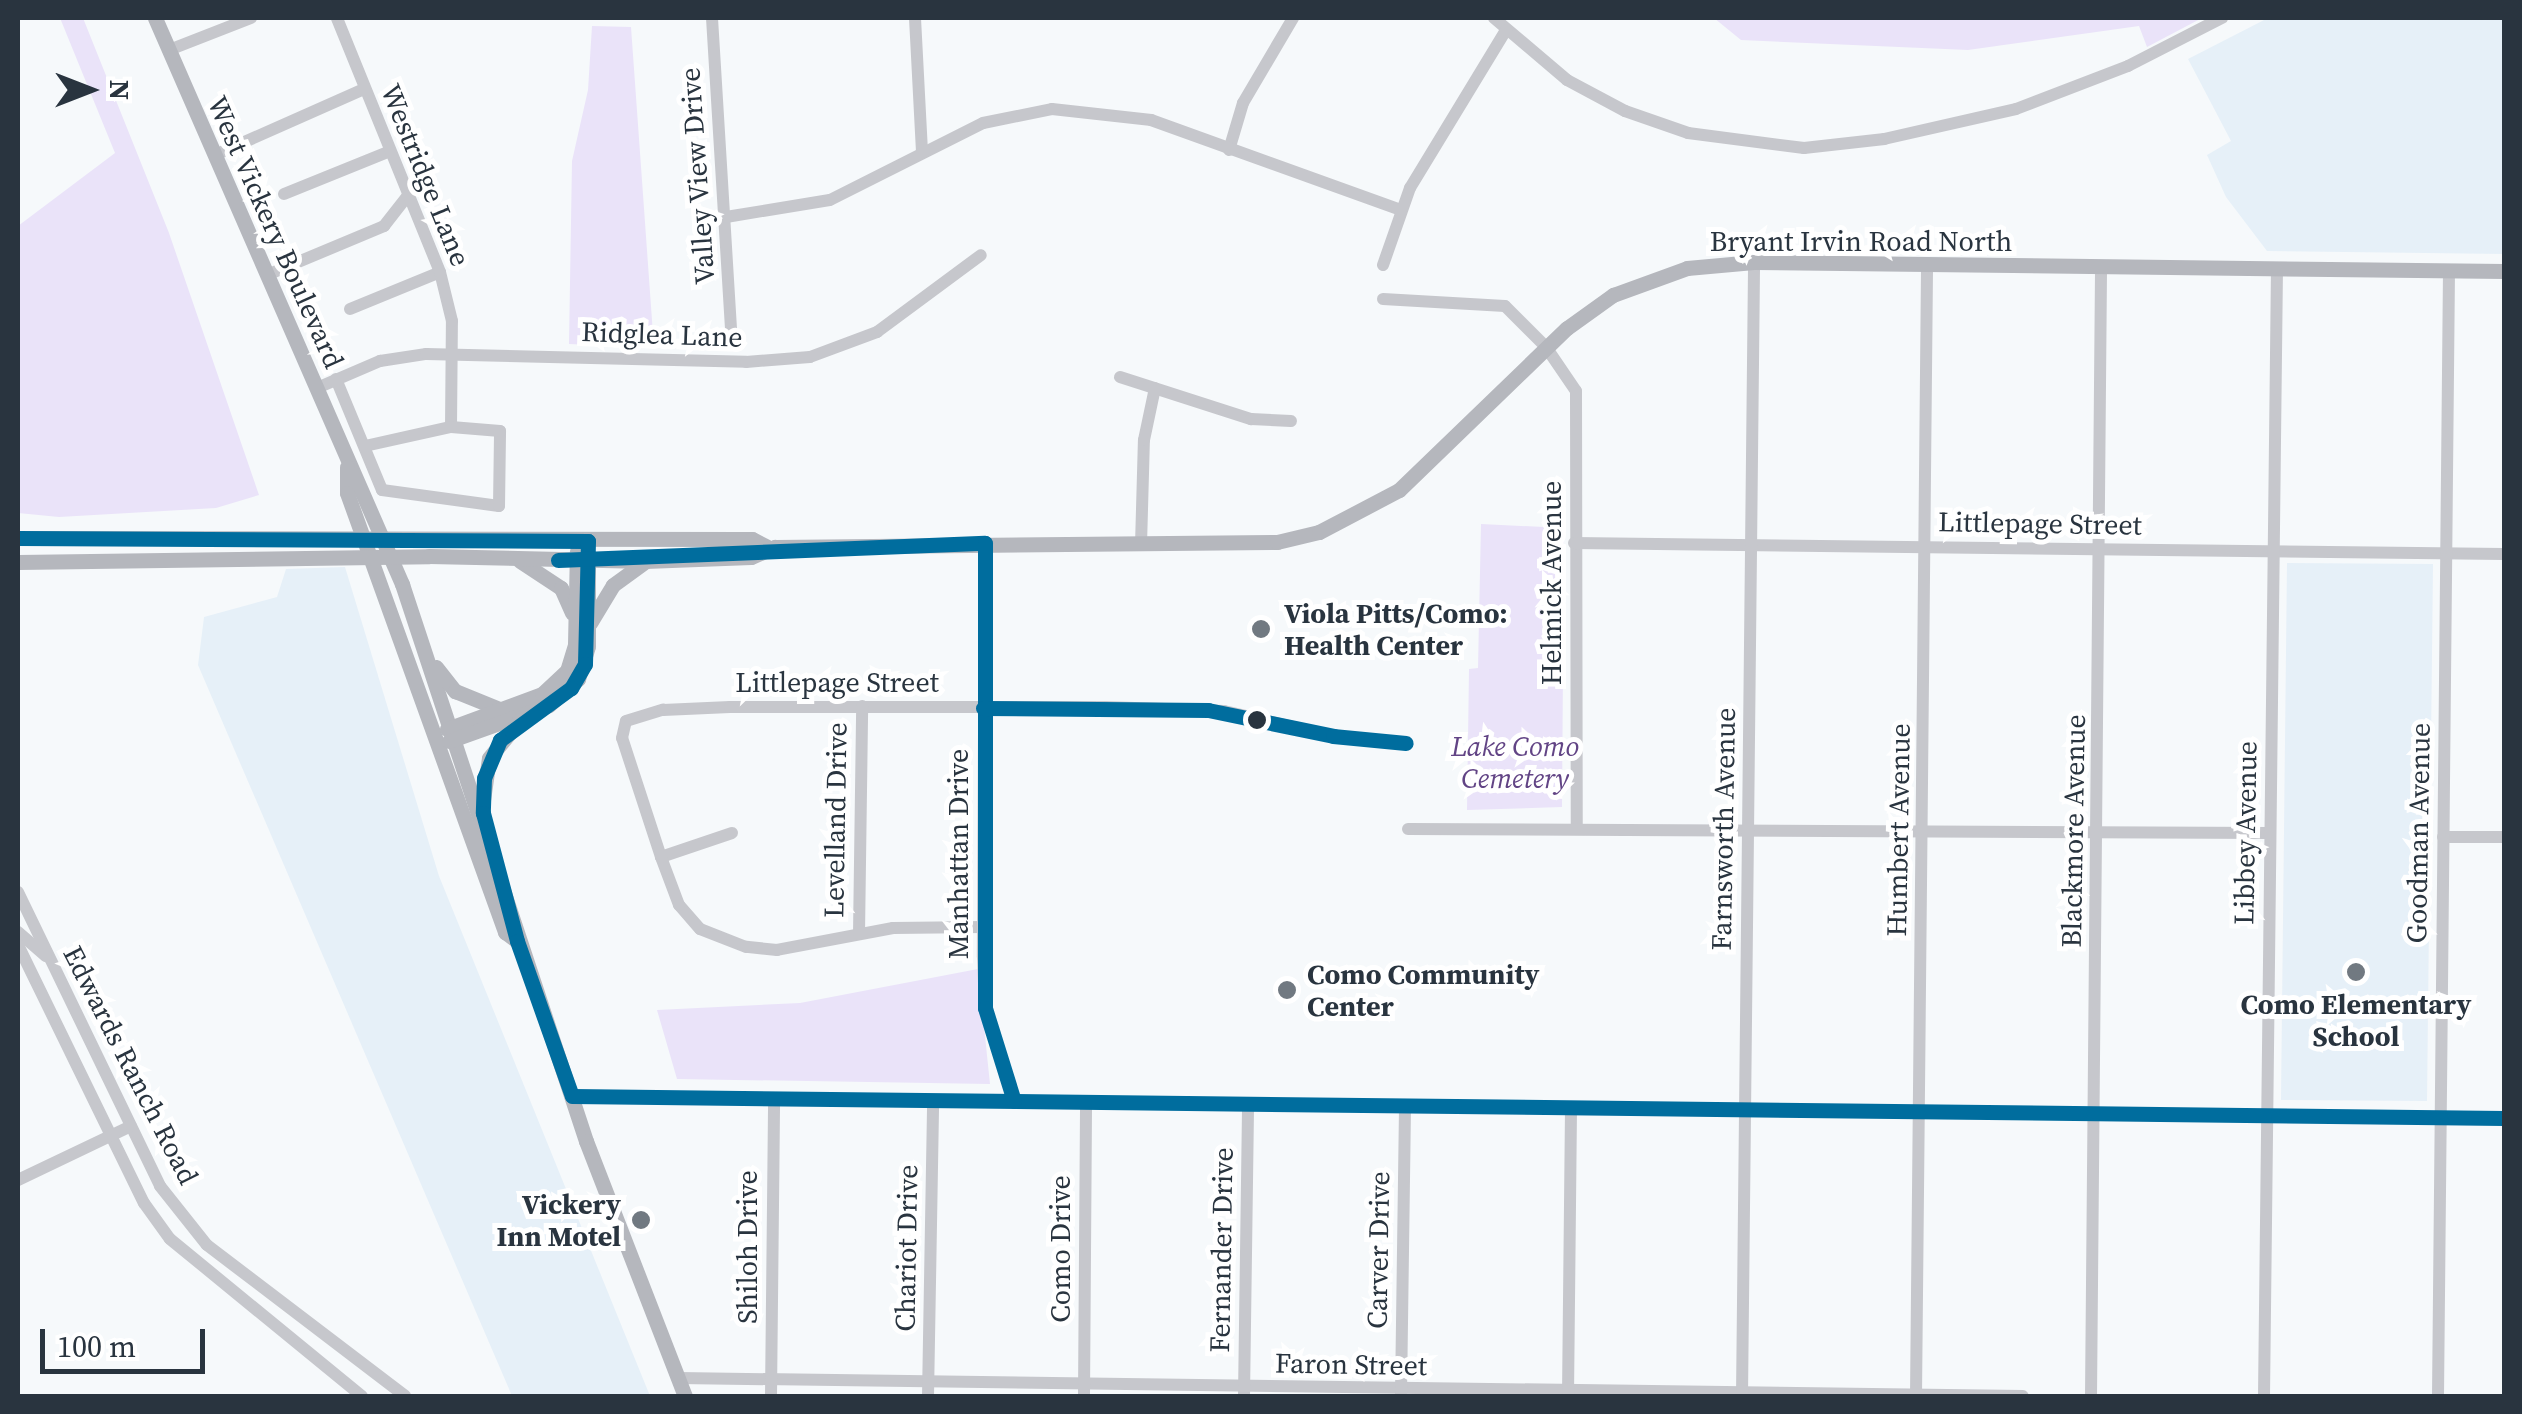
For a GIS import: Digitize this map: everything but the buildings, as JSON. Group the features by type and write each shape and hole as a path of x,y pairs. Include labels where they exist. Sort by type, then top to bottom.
{"main road":[{"name":"West Vickery Boulevard","path":"155,18 317,388 347,468 364,487 412,616 505,932 518,941"},
{"name":"Bryant Irvin Road North","path":"428,548 517,559 645,562 751,557 770,548 1278,542 1371,508 1432,463 1546,347 1589,311 1648,279 1686,268 1754,262 2504,270"},
{"name":"West Vickery Boulevard","path":"347,468 346,493 483,813 518,941 685,1396"},
{"path":"23,535 148,550"},
{"name":"Bryant Irvin Road North","path":"428,548 752,539 770,548"},
{"path":"483,813 489,758 527,714 578,679 583,542"},
{"path":"18,562 148,550 428,548"},
{"path":"517,559 561,588 582,625"},
{"path":"447,735 561,679 572,660 582,625 613,585 645,562"},
{"path":"412,616 455,691 502,710"},
{"path":"447,735 527,714"}],"street":[{"path":"169,50 251,18"},
{"name":"Westridge Lane","path":"337,18 388,152 440,272 453,356 451,427"},
{"name":"Valley View Drive","path":"712,18 731,332"},
{"path":"915,18 922,152"},
{"path":"1229,150 1244,102 1293,18"},
{"path":"1494,18 1567,80 1625,111 1688,133 1804,148 1923,132 2016,108 2128,66 2222,18"},
{"path":"1383,265 1401,210 1506,30"},
{"path":"215,155 364,89"},
{"path":"726,217 830,200 983,123 1052,109 1122,112 1401,210"},
{"path":"284,194 388,152"},
{"path":"267,275 384,226 408,197"},
{"name":"Ridglea Lane","path":"317,388 380,361 453,356 746,362 810,357 877,332 981,255"},
{"name":"Farnsworth Avenue","path":"1742,1395 1754,262"},
{"name":"Humbert Avenue","path":"1916,1396 1927,263"},
{"name":"Blackmore Avenue","path":"2091,1396 2101,266"},
{"name":"Libbey Avenue","path":"2264,1396 2277,270"},
{"name":"Goodman Avenue","path":"2438,1396 2449,270"},
{"path":"350,309 440,272"},
{"path":"1382,300 1505,306 1546,347"},
{"name":"Helmick Avenue","path":"1546,347 1576,391 1577,828"},
{"path":"1120,377 1251,419 1291,421"},
{"path":"336,379 365,446 386,492 499,506 500,431 451,427 365,446"},
{"path":"1141,546 1144,440 1155,388"},
{"name":"Manhattan Drive","path":"984,543 982,927 986,1008 1014,1101"},
{"name":"Littlepage Street","path":"1574,543 2504,554"},
{"name":"Littlepage Street","path":"660,858 622,738 626,721 663,710 862,706 1208,710 1332,736 1406,743"},
{"name":"Levelland Drive","path":"859,934 862,706"},
{"path":"1408,829 2270,833"},
{"path":"732,833 660,858 689,919 721,939 777,950 859,934 982,927"},
{"path":"2443,837 2504,838"},
{"name":"Edwards Ranch Road","path":"18,892 160,1186 207,1245 405,1396"},
{"path":"18,932 47,956"},
{"name":"Edwards Ranch Road","path":"18,945 112,1134 170,1239 362,1396"},
{"path":"572,1096 2504,1118"},
{"name":"Shiloh Drive","path":"771,1396 774,1098"},
{"name":"Chariot Drive","path":"928,1390 933,1100"},
{"name":"Como Drive","path":"1084,1391 1086,1102"},
{"name":"Fernander Drive","path":"1244,1392 1248,1104"},
{"name":"Carver Drive","path":"1401,1393 1405,1105"},
{"path":"1568,1394 1570,1107"},
{"path":"18,1180 131,1126"},
{"path":"232,1292 245,1274"},
{"name":"Faron Street","path":"679,1378 771,1378 928,1390 2023,1396"}],"shaded area":[{"path":"2268,18 2504,18 2504,254 2267,251 2226,197 2207,155 2231,141 2188,59"},
{"path":"2287,563 2433,564 2427,1101 2281,1100"},
{"path":"345,567 439,876 650,1396 512,1396 198,665 204,617 277,597 286,569"}],"green space":[{"path":"60,18 83,18 169,233 259,495 216,508 59,517 18,513 18,226 115,153"},
{"path":"1714,18 2202,18 2147,47 2139,26 1968,50 1741,40"},
{"path":"592,26 631,27 654,348 569,344 572,161 588,90"},
{"name":"Lake Como Cemetery","path":"1481,524 1564,528 1562,807 1467,810 1469,669 1478,668"},
{"path":"978,969 990,1084 677,1079 657,1010 800,1003"}],"transit line":[{"path":"18,538 588,541 585,664 571,688 500,740 484,778 483,813 517,941 572,1096 2504,1118"},
{"path":"558,560 985,543 985,1008 1014,1101"},
{"path":"983,708 1208,710 1333,736 1406,743"}],"place":[{"name":"Viola Pitts/Como: Health Center","path":"1261,629"},
{"name":"Como Elementary School","path":"2356,972"},
{"name":"Como Community Center","path":"1287,990"},
{"name":"Vickery Inn Motel","path":"641,1220"}]}
